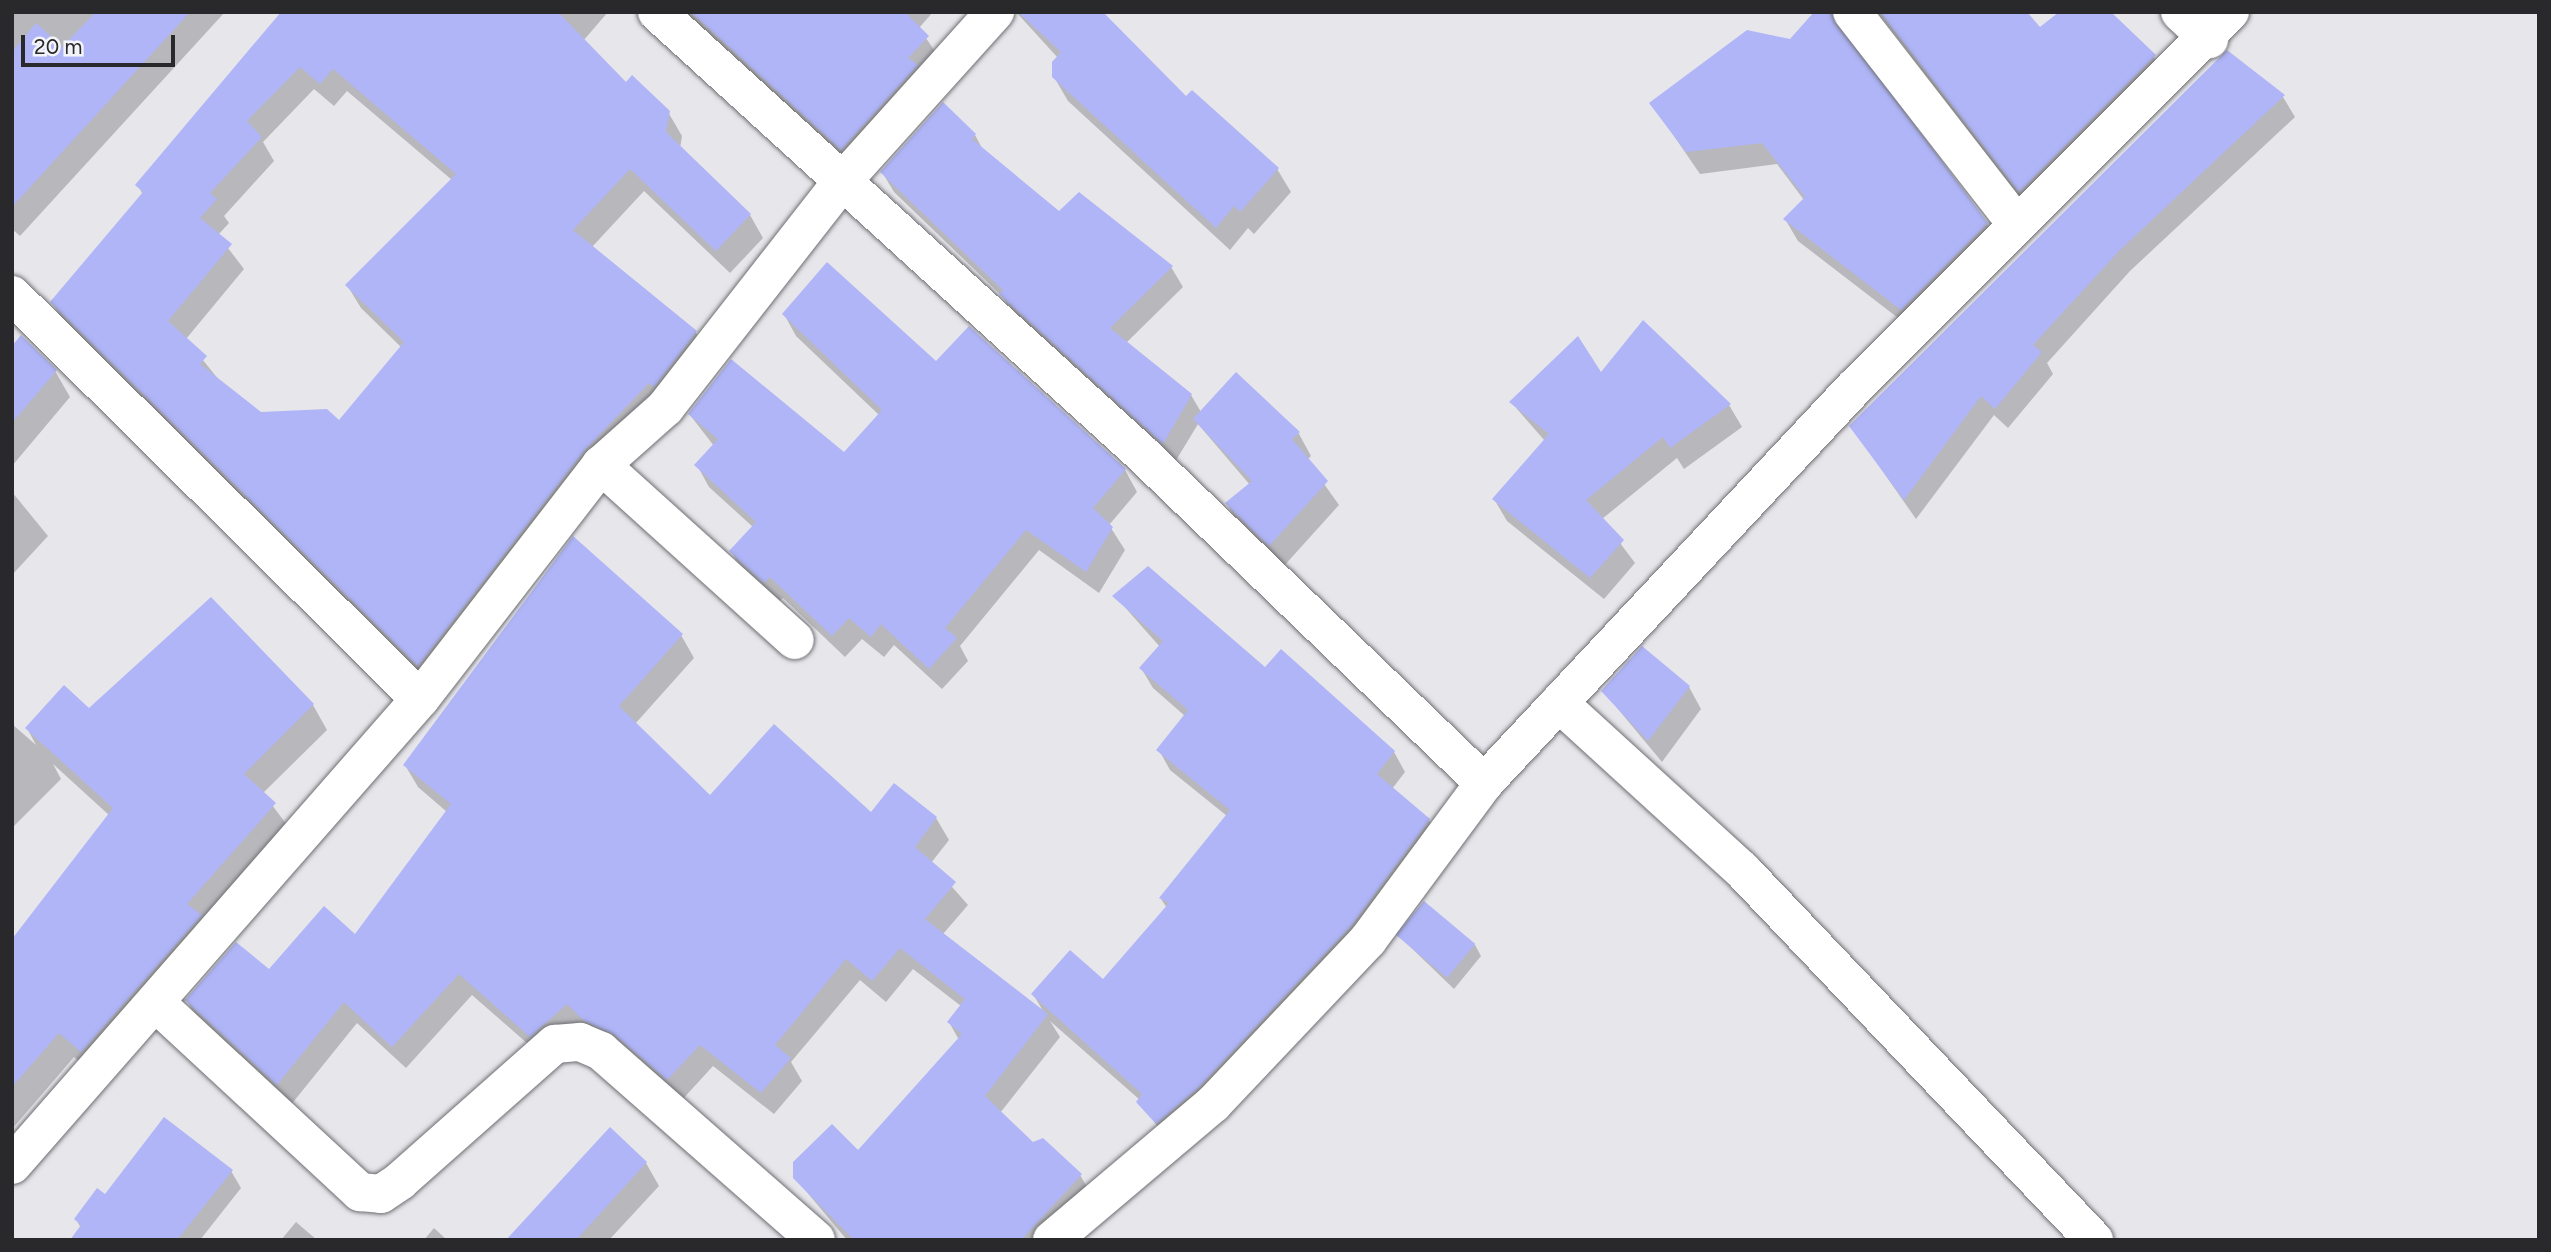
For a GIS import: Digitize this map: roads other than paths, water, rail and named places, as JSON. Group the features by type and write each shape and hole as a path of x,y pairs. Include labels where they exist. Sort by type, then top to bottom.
{"street":[{"path":"657,12 839,184 1139,450 1484,783"},
{"path":"12,1165 157,1004 420,699 601,465 665,408 839,184 995,12"},
{"path":"1852,12 2015,222"},
{"path":"1052,1240 1213,1104 1368,940 1484,783 2015,222 2219,25 2180,12"},
{"path":"12,295 420,699"},
{"path":"601,465 795,640"},
{"path":"1559,703 1742,870 2094,1240"},
{"path":"157,1004 360,1192 381,1194 400,1181 555,1044 580,1042 601,1051 816,1240"}]}
